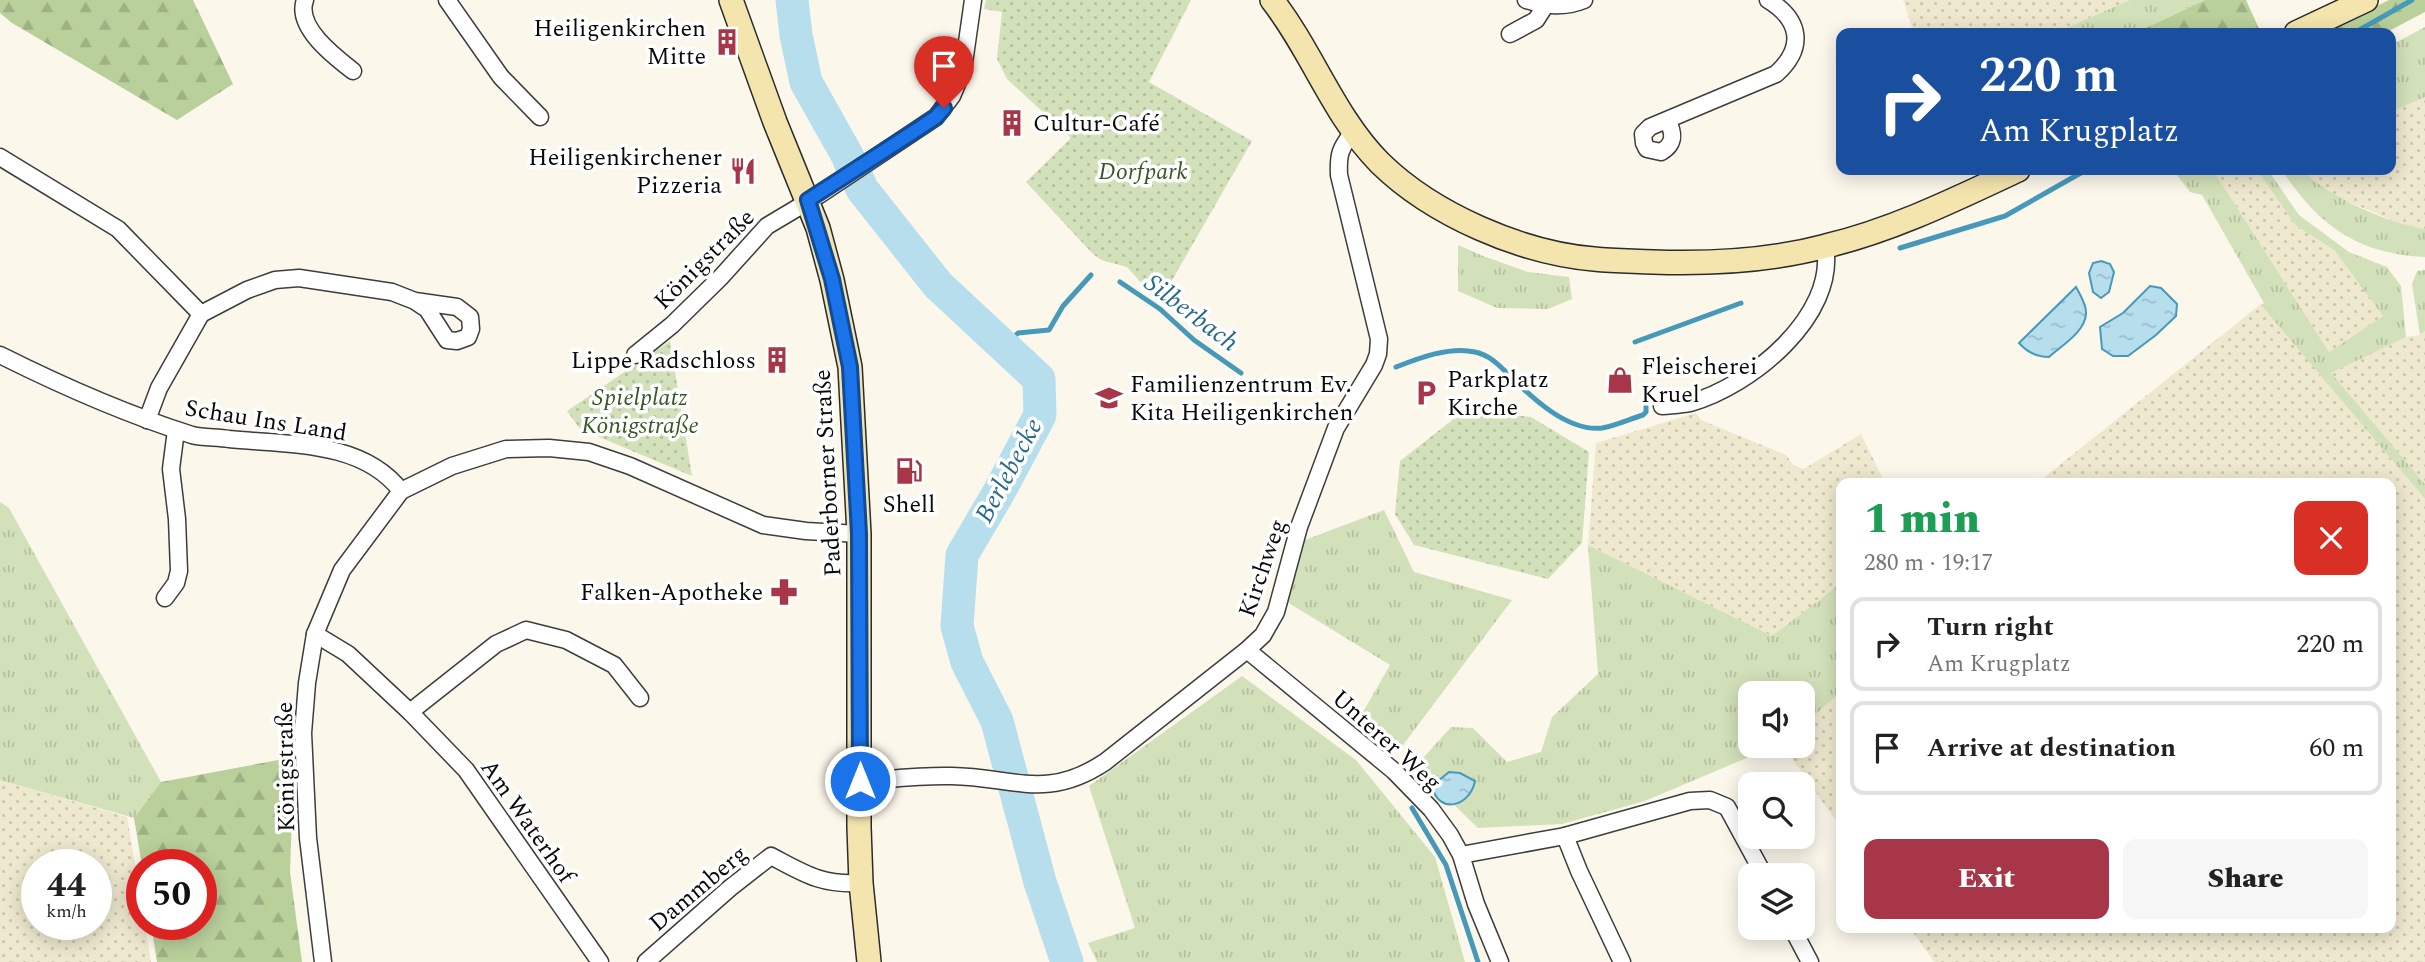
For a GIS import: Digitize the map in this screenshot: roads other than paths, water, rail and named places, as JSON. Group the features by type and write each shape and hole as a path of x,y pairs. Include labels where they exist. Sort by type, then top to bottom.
{"main road":[{"name":"Paderborner Straße","path":"730,0 775,122 808,200 832,279 850,367 859,534 861,883 869,962"},
{"path":"1272,0 1354,131 1379,162 1429,201 1479,229 1558,253 1594,259 1703,264 1825,247 1903,222 2007,175"},
{"path":"2307,28 2366,0"}],"street":[{"path":"305,0 305,19 326,51 353,71"},
{"path":"447,0 502,77 540,117"},
{"name":"Königstraße","path":"635,355 721,277 767,226 936,117 952,96 963,70 973,0"},
{"path":"1527,0 1545,6 1574,4 1584,0"},
{"path":"1668,121 1776,74 1786,65 1793,52 1796,37 1793,23 1770,1"},
{"path":"1510,34 1536,20 1545,6"},
{"name":"Kirchweg","path":"860,781 950,776 1030,786 1083,776 1100,766 1263,635 1276,612 1299,527 1336,428 1378,354 1379,339 1339,175 1338,157 1343,144 1354,131"},
{"path":"0,157 118,229 201,314"},
{"path":"1662,406 1689,403 1732,385 1776,355 1815,306 1826,275 1828,260 1825,247"},
{"path":"147,420 159,388 201,314 247,290 275,280 299,278 392,292 427,309 447,340 457,341 468,337 471,323 466,313 457,307 415,301"},
{"name":"Schau Ins Land","path":"0,355 111,407 196,436 336,450 363,460 392,479 401,491"},
{"path":"165,598 177,583 179,571 171,469 176,430"},
{"name":"Königstraße","path":"323,962 308,838 303,733 315,634 342,570 401,491 452,466 506,449 549,448 589,452 629,466 763,525 859,534"},
{"path":"410,712 496,644 526,630 566,640 614,665 640,698"},
{"name":"Am Waterhof","path":"315,634 348,654 410,712 466,771 600,962"},
{"name":"Unterer Weg","path":"1247,650 1413,789 1450,835 1461,855 1476,904 1500,962"},
{"path":"1461,855 1565,836 1690,802 1710,800 1727,807 1757,863"},
{"path":"1565,836 1622,962"},
{"name":"Dammberg","path":"646,962 771,856 814,879 842,884 861,883"},
{"path":"1798,940 1810,962"}],"water":[{"path":"2101,261 2110,264 2114,272 2109,292 2101,298 2093,292 2089,273 2093,263"},
{"path":"2150,286 2161,288 2177,304 2176,316 2128,356 2113,356 2102,349 2100,327 2123,313"},
{"path":"2076,287 2086,311 2085,321 2077,333 2049,357 2036,355 2022,346 2019,343"},
{"path":"1449,772 1460,773 1475,781 1467,797 1454,804 1441,801 1432,786"}],"waterway":[{"name":"Berlebecke","path":"792,0 806,82 847,155 862,189 938,285 1039,379 1040,415 962,555 957,626 967,662 997,721 1040,882 1067,962"},
{"name":"Silberbach","path":"2363,28 2412,0"},
{"name":"Silberbach","path":"1900,248 2005,216 2077,175"},
{"name":"Silberbach","path":"1003,347 1018,333 1049,330 1063,306 1091,275"},
{"name":"Silberbach","path":"1120,282 1160,309 1194,340 1241,373"},
{"name":"Silberbach","path":"1635,342 1741,303"},
{"name":"Silberbach","path":"1396,367 1445,352 1480,353 1494,361 1552,412 1576,425 1589,428 1607,427 1643,415 1646,407"},
{"path":"1412,808 1446,865 1478,962"}],"place":[{"name":"Heiligenkirchen Mitte","path":"727,42"},
{"name":"Cultur-Café","path":"1012,123"},
{"name":"Heiligenkirchener Pizzeria","path":"743,171"},
{"name":"Lippe Radschloss","path":"777,360"},
{"name":"Fleischerei Kruel","path":"1620,380"},
{"name":"Parkplatz Kirche","path":"1426,393"},
{"name":"Familienzentrum Ev. Kita Heiligenkirchen","path":"1109,398"},
{"name":"Shell","path":"909,471"},
{"name":"Falken-Apotheke","path":"784,592"}],"park label":[{"name":"Dorfpark","path":"1143,171"},
{"name":"Spielplatz Königstraße","path":"640,411"}]}
